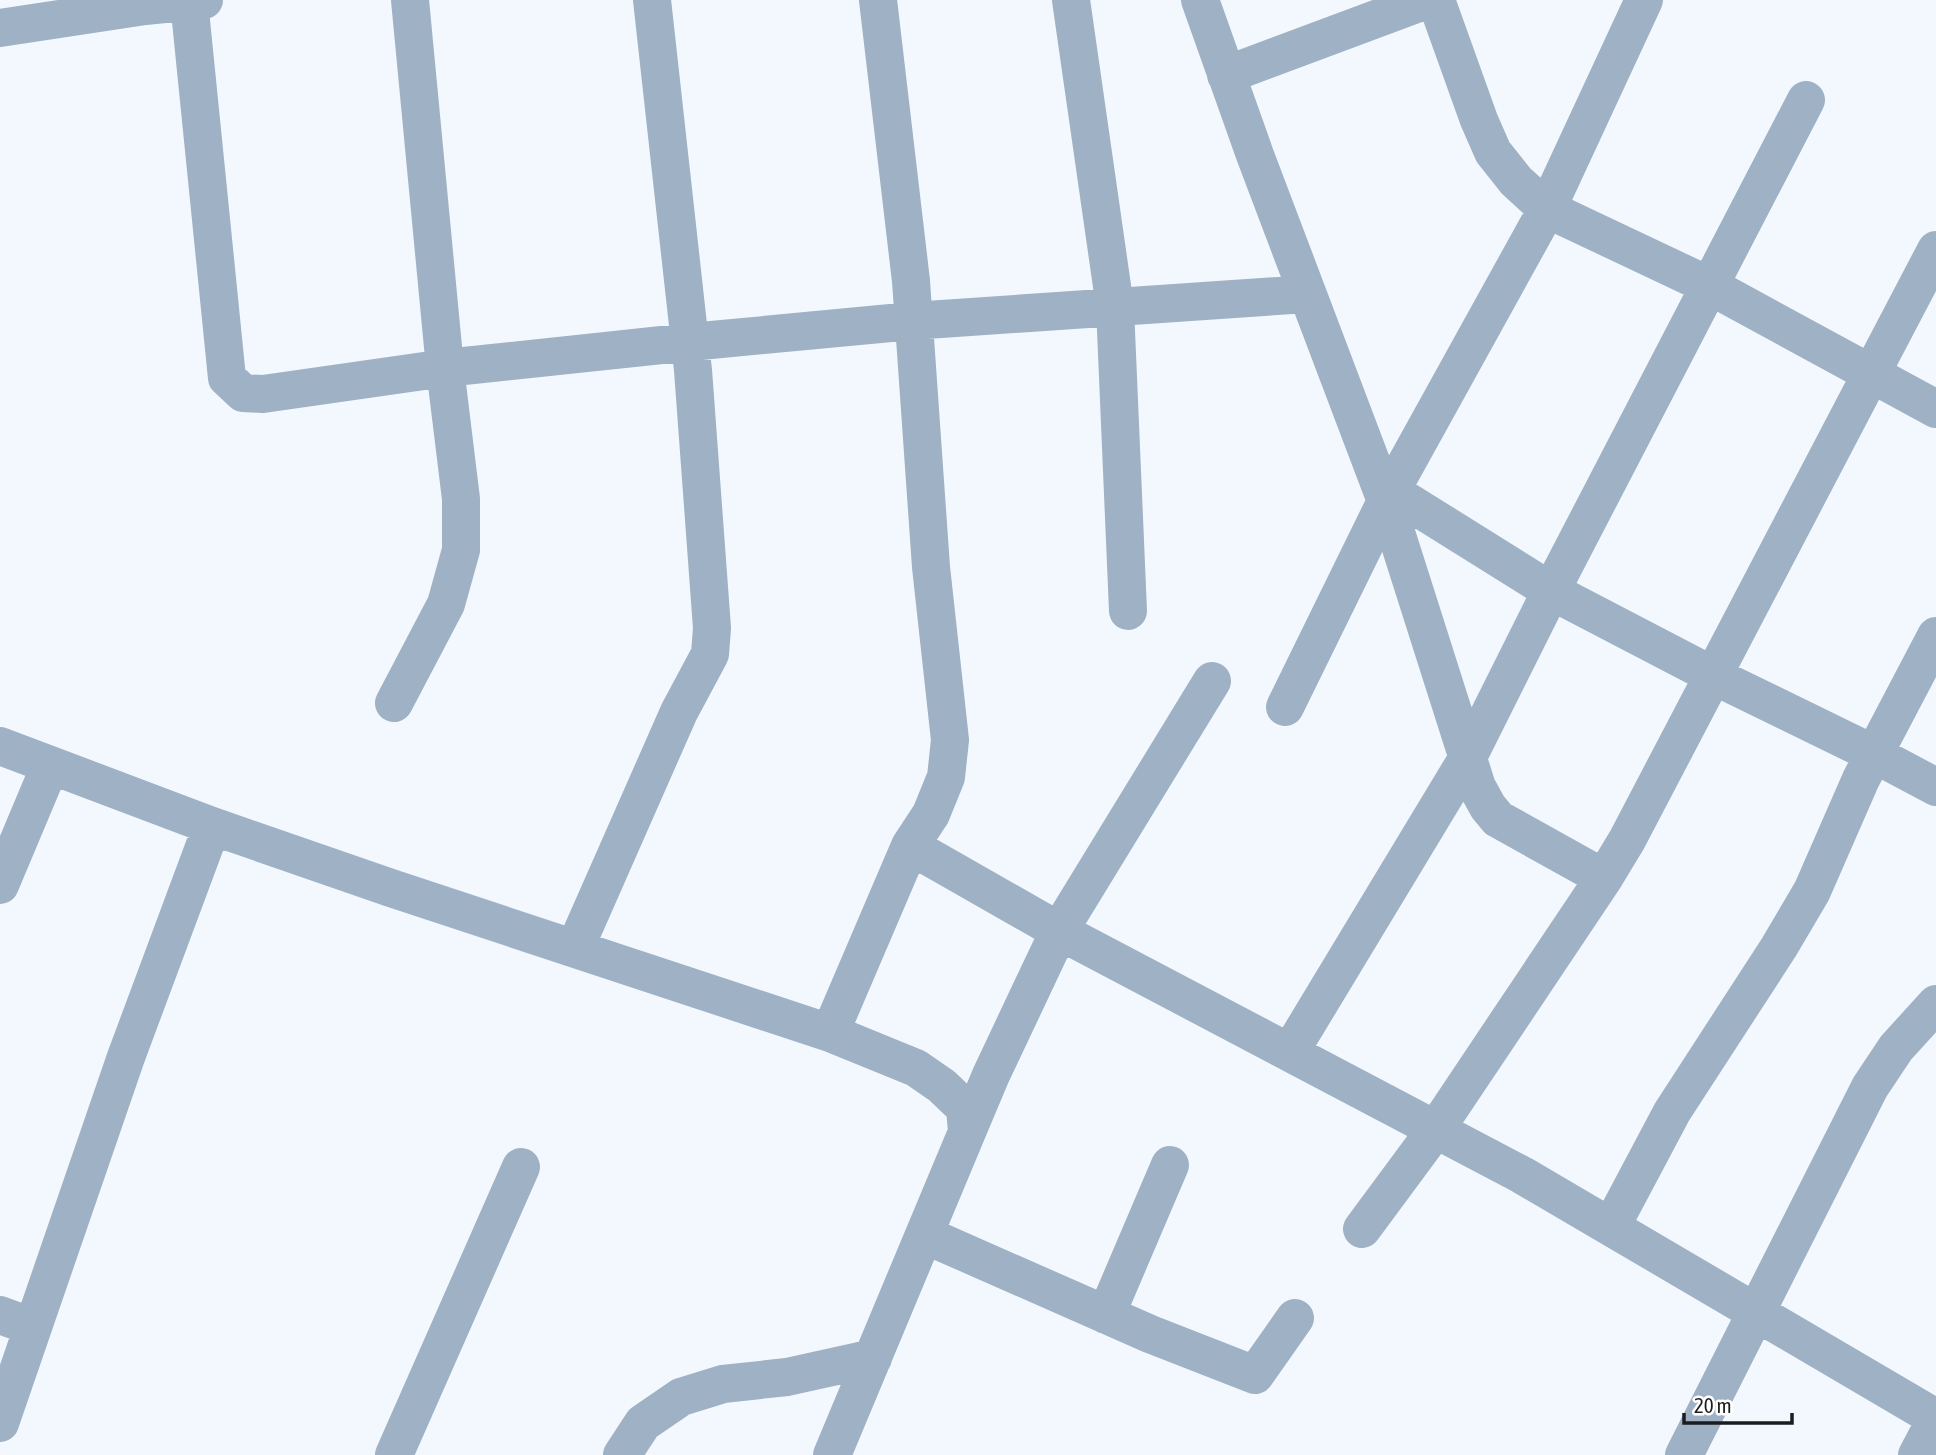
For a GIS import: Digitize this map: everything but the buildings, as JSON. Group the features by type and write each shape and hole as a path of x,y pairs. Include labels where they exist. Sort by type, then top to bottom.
{"street":[{"path":"394,703 446,604 461,550 461,499 444,368 410,0"},
{"path":"575,948 679,712 710,654 712,628 690,342 652,0"},
{"path":"830,1033 910,846 931,814 946,777 950,740 931,567 911,281 877,0"},
{"path":"1071,0 1115,307 1128,611"},
{"path":"1200,0 1307,294 1389,496 1477,787 1498,819 1604,878"},
{"path":"1226,75 1427,0"},
{"path":"1436,0 1493,152 1516,181 1547,209 1710,286 1936,409"},
{"path":"1285,707 1389,496 1547,209 1644,0"},
{"path":"0,28 196,1 227,378 243,393 263,394 444,368 912,321 1307,294"},
{"path":"1290,1052 1467,759 1551,591 1806,100"},
{"path":"1362,1229 1436,1129 1627,840 1936,250"},
{"path":"1389,496 1551,591 1936,787"},
{"path":"1611,1227 1672,1112 1812,891 1861,779 1936,636"},
{"path":"832,1455 991,1075 1059,931 1212,681"},
{"path":"0,746 212,826 391,888 830,1033 916,1068 942,1086 965,1108 967,1132"},
{"path":"0,885 50,766"},
{"path":"0,1423 16,1321 126,1058 212,826"},
{"path":"910,846 1059,931 1522,1175 1936,1419 1917,1455"},
{"path":"1684,1455 1870,1087 1896,1048 1936,1004"},
{"path":"1106,1315 1170,1165"},
{"path":"394,1455 521,1167"},
{"path":"925,1235 1106,1315 1255,1376 1295,1318"},
{"path":"622,1455 643,1423 681,1397 723,1384 788,1377 873,1358"}]}
